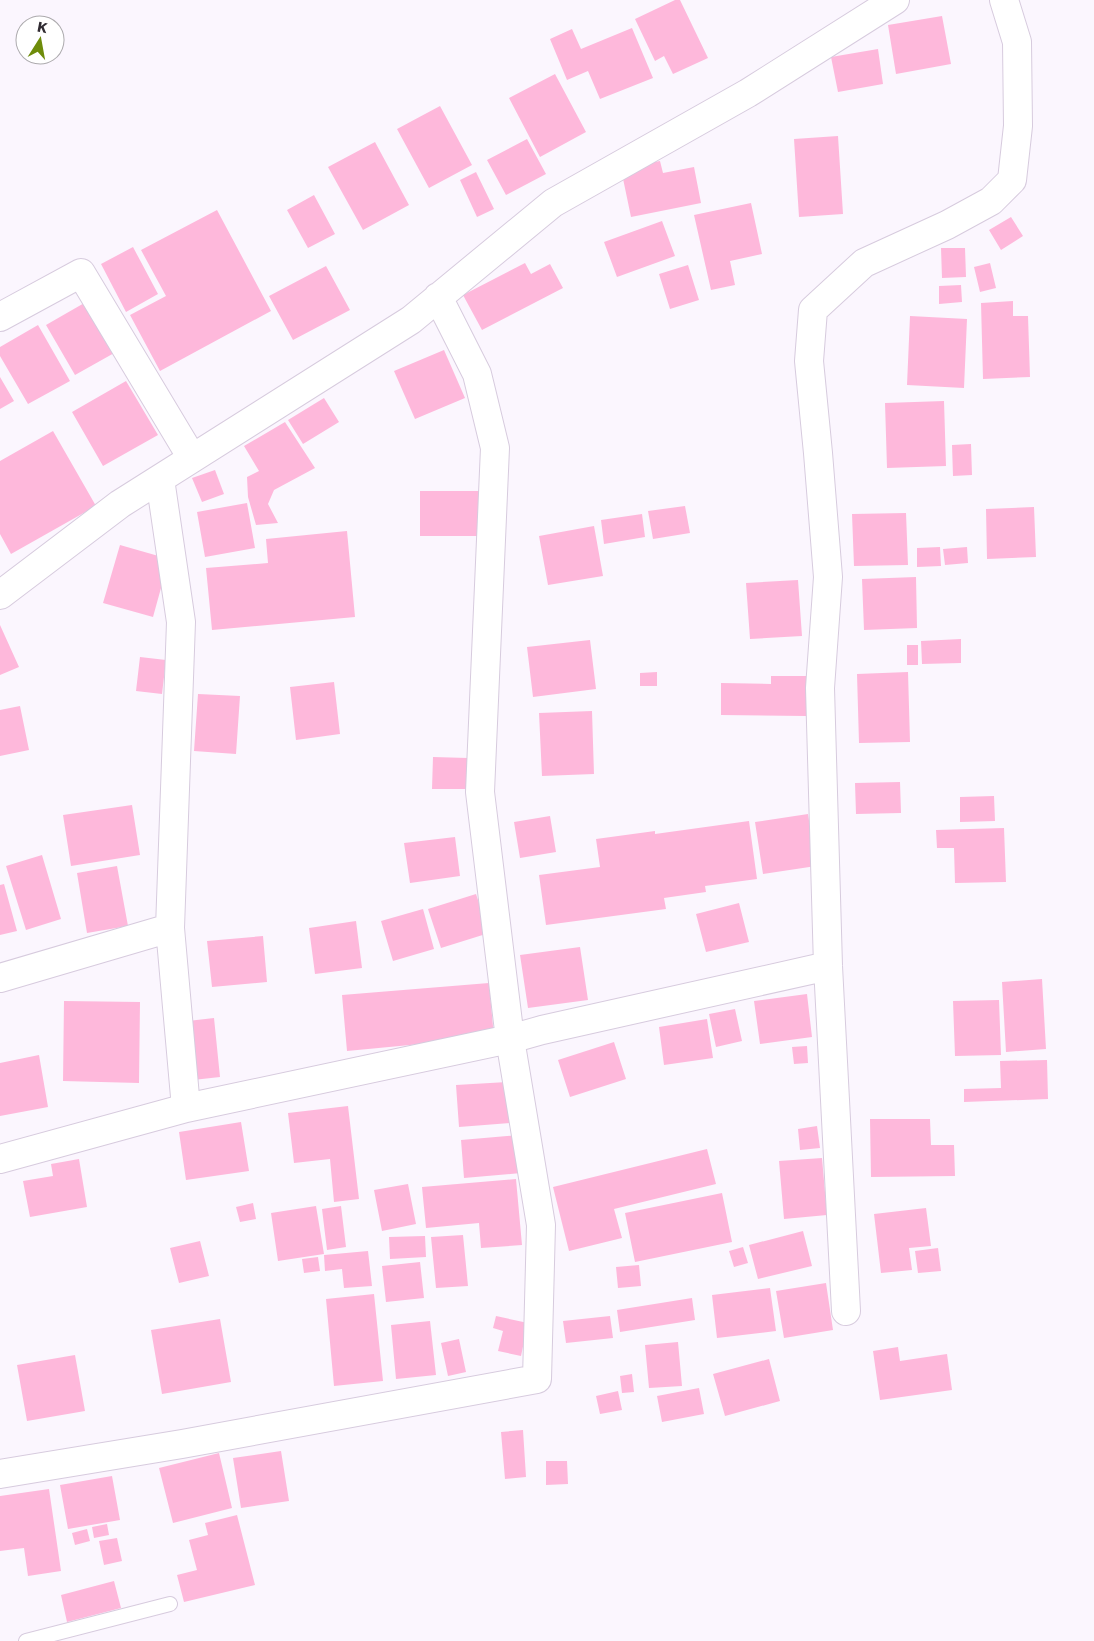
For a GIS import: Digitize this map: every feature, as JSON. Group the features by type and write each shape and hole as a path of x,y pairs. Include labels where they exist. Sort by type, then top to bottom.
{"street":[{"path":"0,595 120,504 411,320 553,203 748,93 895,0"},
{"path":"846,1311 828,966 820,688 828,577 809,361 813,310 864,263 947,225 991,201 1012,180 1018,126 1017,42 1004,0"},
{"path":"0,317 81,273 192,458"},
{"path":"0,1474 182,1444 537,1378 541,1225 510,1039 480,792 495,448 477,374 438,297"},
{"path":"160,479 181,622 170,928 186,1108"},
{"path":"0,978 170,928"},
{"path":"0,1159 186,1108 510,1039 542,1030 828,966"}],"lane":[{"path":"26,1641 170,1604"}],"building":[{"path":"675,0 680,0 708,58 673,74 664,56 655,61 635,19"},
{"path":"942,16 951,64 896,74 888,25"},
{"path":"632,28 653,78 600,99 588,71 567,80 550,39 572,29 581,49"},
{"path":"878,49 883,84 838,92 831,57"},
{"path":"555,74 586,132 540,157 509,98"},
{"path":"440,106 472,165 429,188 397,129"},
{"path":"838,136 843,214 799,217 794,139"},
{"path":"527,139 546,174 506,195 487,160"},
{"path":"375,142 409,205 363,230 328,167"},
{"path":"660,161 663,173 694,167 701,203 631,217 621,169"},
{"path":"476,172 494,209 477,217 460,180"},
{"path":"314,195 335,234 308,248 287,210"},
{"path":"751,203 762,254 730,261 735,285 711,290 694,215"},
{"path":"217,210 271,311 160,371 130,315 166,296 141,250"},
{"path":"1011,217 1023,236 1001,250 989,230"},
{"path":"662,221 675,256 617,277 604,242"},
{"path":"133,247 158,294 126,312 101,264"},
{"path":"941,248 965,248 966,277 942,278"},
{"path":"525,263 531,274 550,264 563,288 482,330 463,295"},
{"path":"990,263 996,288 980,292 974,267"},
{"path":"688,265 699,300 670,309 659,274"},
{"path":"326,266 350,310 293,340 269,296"},
{"path":"961,285 962,302 939,304 939,286"},
{"path":"1013,301 1013,316 1028,316 1030,377 983,379 981,303"},
{"path":"86,302 116,352 75,375 46,325"},
{"path":"910,316 967,319 964,388 907,385"},
{"path":"38,325 70,381 28,404 0,356 0,347"},
{"path":"444,350 465,398 415,419 394,371"},
{"path":"0,377 14,401 0,409"},
{"path":"126,381 158,435 103,466 72,412"},
{"path":"324,398 339,422 303,444 288,420"},
{"path":"944,401 946,466 887,468 885,403"},
{"path":"285,422 315,468 274,490 268,504 278,523 256,525 248,497 247,477 259,471 244,446"},
{"path":"53,431 96,506 11,554 0,534 0,461"},
{"path":"971,444 972,475 953,476 952,445"},
{"path":"215,470 224,494 202,502 192,478"},
{"path":"420,491 480,491 480,536 420,536"},
{"path":"247,503 255,548 205,557 197,512"},
{"path":"685,506 690,533 653,539 648,511"},
{"path":"1034,507 1036,557 987,559 986,509"},
{"path":"906,513 908,565 854,566 852,514"},
{"path":"642,514 645,537 604,544 601,520"},
{"path":"594,526 603,576 548,585 539,536"},
{"path":"347,531 355,617 212,630 206,568 268,563 266,539"},
{"path":"120,545 169,559 153,617 103,603"},
{"path":"940,547 941,566 917,567 917,548"},
{"path":"967,547 968,563 945,565 943,549"},
{"path":"916,577 917,628 864,630 862,579"},
{"path":"798,580 802,636 750,639 746,583"},
{"path":"0,625 19,667 0,675"},
{"path":"961,639 961,663 922,664 921,641"},
{"path":"590,640 596,689 533,697 527,647"},
{"path":"907,645 918,645 918,665 907,665"},
{"path":"140,657 166,660 162,694 136,691"},
{"path":"657,672 657,686 640,686 640,673"},
{"path":"908,672 910,742 859,743 857,674"},
{"path":"771,676 806,676 806,716 721,715 721,683 771,684"},
{"path":"334,682 340,734 296,740 290,687"},
{"path":"198,694 240,696 236,754 194,751"},
{"path":"20,706 29,750 0,756 0,710"},
{"path":"592,711 594,774 542,776 539,713"},
{"path":"433,757 468,758 468,789 432,789"},
{"path":"900,782 901,813 856,814 855,783"},
{"path":"994,796 995,821 960,822 960,797"},
{"path":"132,805 140,855 71,866 63,815"},
{"path":"808,814 816,866 763,874 755,822"},
{"path":"550,816 556,852 520,858 514,822"},
{"path":"749,821 757,879 705,886 706,892 664,898 666,909 546,925 539,875 600,867 596,839 655,831 655,834"},
{"path":"1004,828 1006,882 955,883 954,848 937,848 936,830"},
{"path":"455,837 460,876 410,883 404,843"},
{"path":"42,855 61,919 26,930 6,866"},
{"path":"117,866 128,926 87,933 77,873"},
{"path":"4,884 17,931 0,935 0,885"},
{"path":"476,894 489,933 441,948 428,909"},
{"path":"739,903 749,942 706,952 696,914"},
{"path":"423,909 434,949 393,961 381,921"},
{"path":"356,921 362,968 315,974 309,928"},
{"path":"263,936 267,982 212,987 207,941"},
{"path":"580,947 588,1000 528,1008 520,955"},
{"path":"1042,979 1046,1049 1006,1052 1002,982"},
{"path":"489,983 494,1037 347,1051 342,995"},
{"path":"807,994 812,1037 760,1044 754,1001"},
{"path":"999,1000 1001,1055 955,1056 953,1001"},
{"path":"64,1001 140,1002 139,1083 63,1081"},
{"path":"735,1009 742,1041 716,1047 709,1014"},
{"path":"214,1018 220,1077 193,1080 188,1021"},
{"path":"707,1019 713,1058 664,1065 659,1027"},
{"path":"614,1042 626,1079 570,1097 558,1060"},
{"path":"807,1046 808,1063 794,1064 792,1047"},
{"path":"39,1055 48,1107 0,1116 0,1063"},
{"path":"1047,1060 1048,1099 964,1102 964,1089 1001,1088 1000,1061"},
{"path":"507,1082 510,1123 459,1127 456,1085"},
{"path":"348,1106 359,1199 334,1202 330,1159 294,1163 288,1113"},
{"path":"870,1119 930,1119 931,1145 954,1145 955,1176 871,1177"},
{"path":"241,1122 249,1171 186,1180 179,1132"},
{"path":"817,1126 820,1148 800,1150 798,1129"},
{"path":"518,1135 521,1173 464,1178 461,1140"},
{"path":"707,1149 716,1184 614,1209 622,1238 569,1251 553,1187"},
{"path":"822,1158 827,1215 784,1219 779,1161"},
{"path":"79,1159 87,1207 30,1217 23,1181 53,1176 51,1164"},
{"path":"516,1179 522,1245 481,1248 479,1223 426,1228 422,1187"},
{"path":"408,1184 416,1224 382,1231 374,1190"},
{"path":"722,1193 732,1242 635,1262 625,1213"},
{"path":"253,1203 256,1219 240,1222 236,1207"},
{"path":"316,1206 324,1254 278,1261 271,1213"},
{"path":"341,1206 346,1247 327,1250 322,1209"},
{"path":"926,1208 931,1246 909,1248 912,1270 881,1273 874,1214"},
{"path":"803,1231 812,1266 758,1279 749,1245"},
{"path":"463,1235 468,1286 436,1288 431,1237"},
{"path":"425,1236 426,1257 390,1259 389,1237"},
{"path":"200,1241 209,1276 179,1283 170,1248"},
{"path":"743,1247 748,1263 734,1267 729,1251"},
{"path":"938,1248 941,1271 918,1273 915,1251"},
{"path":"368,1251 372,1286 344,1288 342,1269 325,1271 324,1255"},
{"path":"318,1257 320,1271 304,1273 302,1259"},
{"path":"420,1262 424,1298 386,1302 382,1266"},
{"path":"639,1265 641,1286 618,1288 616,1267"},
{"path":"826,1283 833,1330 784,1338 776,1291"},
{"path":"770,1288 776,1331 717,1338 712,1295"},
{"path":"374,1294 383,1381 334,1386 326,1299"},
{"path":"692,1298 695,1320 620,1332 617,1310"},
{"path":"496,1316 528,1323 521,1356 498,1351 503,1331 493,1328"},
{"path":"610,1316 613,1338 566,1343 563,1321"},
{"path":"220,1319 231,1382 162,1394 151,1330"},
{"path":"430,1321 436,1375 396,1379 391,1325"},
{"path":"459,1339 466,1372 448,1376 441,1343"},
{"path":"678,1342 682,1386 649,1388 645,1345"},
{"path":"898,1347 900,1361 947,1354 952,1390 880,1400 873,1351"},
{"path":"75,1355 85,1411 27,1421 17,1365"},
{"path":"769,1359 780,1401 725,1416 713,1374"},
{"path":"632,1374 634,1392 622,1393 620,1376"},
{"path":"699,1388 704,1414 662,1422 657,1396"},
{"path":"618,1391 622,1410 600,1414 596,1396"},
{"path":"523,1430 526,1477 505,1479 501,1432"},
{"path":"281,1451 289,1501 241,1508 233,1458"},
{"path":"219,1453 232,1508 173,1523 159,1468"},
{"path":"546,1461 567,1461 568,1484 546,1485"},
{"path":"112,1476 120,1520 68,1529 60,1485"},
{"path":"49,1489 61,1571 28,1576 24,1548 0,1551 0,1496"},
{"path":"237,1515 255,1585 184,1602 177,1575 197,1570 189,1540 208,1535 205,1523"},
{"path":"107,1524 109,1535 94,1538 92,1527"},
{"path":"87,1529 90,1541 75,1545 72,1533"},
{"path":"117,1538 122,1561 104,1565 99,1541"},
{"path":"114,1581 121,1608 67,1622 61,1595"}]}
